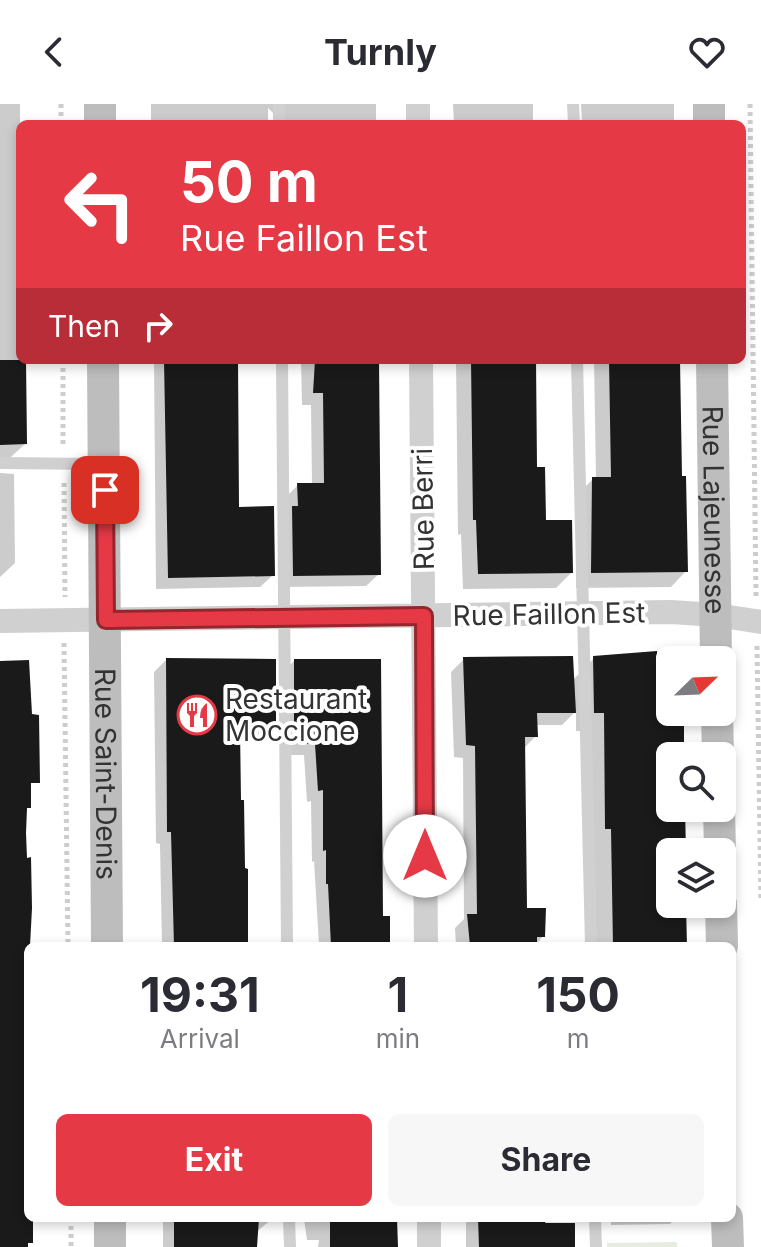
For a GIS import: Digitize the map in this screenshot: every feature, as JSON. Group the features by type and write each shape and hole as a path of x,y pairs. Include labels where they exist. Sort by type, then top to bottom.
{"main road":[{"name":"Rue Saint-Denis","path":"103,364 107,942"},
{"name":"Rue Lajeunesse","path":"712,364 716,646"},
{"path":"721,918 722,942"},
{"path":"110,1222 110,1247"},
{"path":"727,1222 728,1247"}],"street":[{"name":"Rue Berri","path":"421,364 426,942"},
{"name":"Rue Faillon Est","path":"0,621 671,612 761,622"},
{"path":"429,1222 429,1247"}],"lane":[{"path":"282,364 287,942"},
{"path":"577,364 591,942"},
{"path":"0,463 104,464"},
{"path":"289,1222 290,1247"},
{"path":"595,1222 596,1247"}],"path":[{"name":"Rue Lajeunesse","path":"750,104 756,586"},
{"name":"Rue Saint-Denis","path":"63,649 68,942"},
{"path":"757,680 761,901"},
{"path":"71,1222 71,1247"}],"shaded area":[{"path":"677,1242 677,1247 607,1247 607,1243"}],"building":[{"path":"0,360 16,360 16,364 26,364 27,444 0,445"},
{"path":"164,364 238,364 239,507 274,506 275,576 168,578"},
{"path":"315,364 379,364 381,575 293,576 292,506 298,506 297,483 324,483 323,393 313,393"},
{"path":"471,364 536,364 537,467 545,467 546,520 572,520 573,573 478,574 476,520 473,520"},
{"path":"609,364 680,364 688,572 591,573 592,477 611,477"},
{"path":"656,651 656,726 684,726 684,742 656,742 656,822 685,822 686,838 656,838 656,918 686,918 687,942 613,942 611,829 605,829 604,713 594,713 593,656"},
{"path":"573,656 576,713 537,713 538,737 525,737 527,908 546,908 545,937 537,937 537,942 470,942 467,914 477,914 475,746 466,745 463,657"},
{"path":"166,658 276,659 276,728 240,728 241,800 244,800 245,868 248,869 248,942 174,942 171,832 167,832"},
{"path":"294,659 381,659 383,916 390,916 390,942 331,942 326,850 323,851 323,790 318,791 315,744 294,743"},
{"path":"29,660 32,714 39,715 40,783 31,783 31,808 27,808 26,833 27,858 31,857 32,908 30,942 24,942 24,1222 33,1222 33,1243 28,1243 28,1247 0,1247 0,661"},
{"path":"174,1222 259,1222 257,1247 174,1247"},
{"path":"330,1222 397,1222 398,1247 330,1247"},
{"path":"478,1222 575,1223 575,1247 479,1247"}],"place":[{"name":"Restaurant Moccione","path":"197,715"}],"route":[{"path":"105,490 106,620 424,616 425,856"}]}
